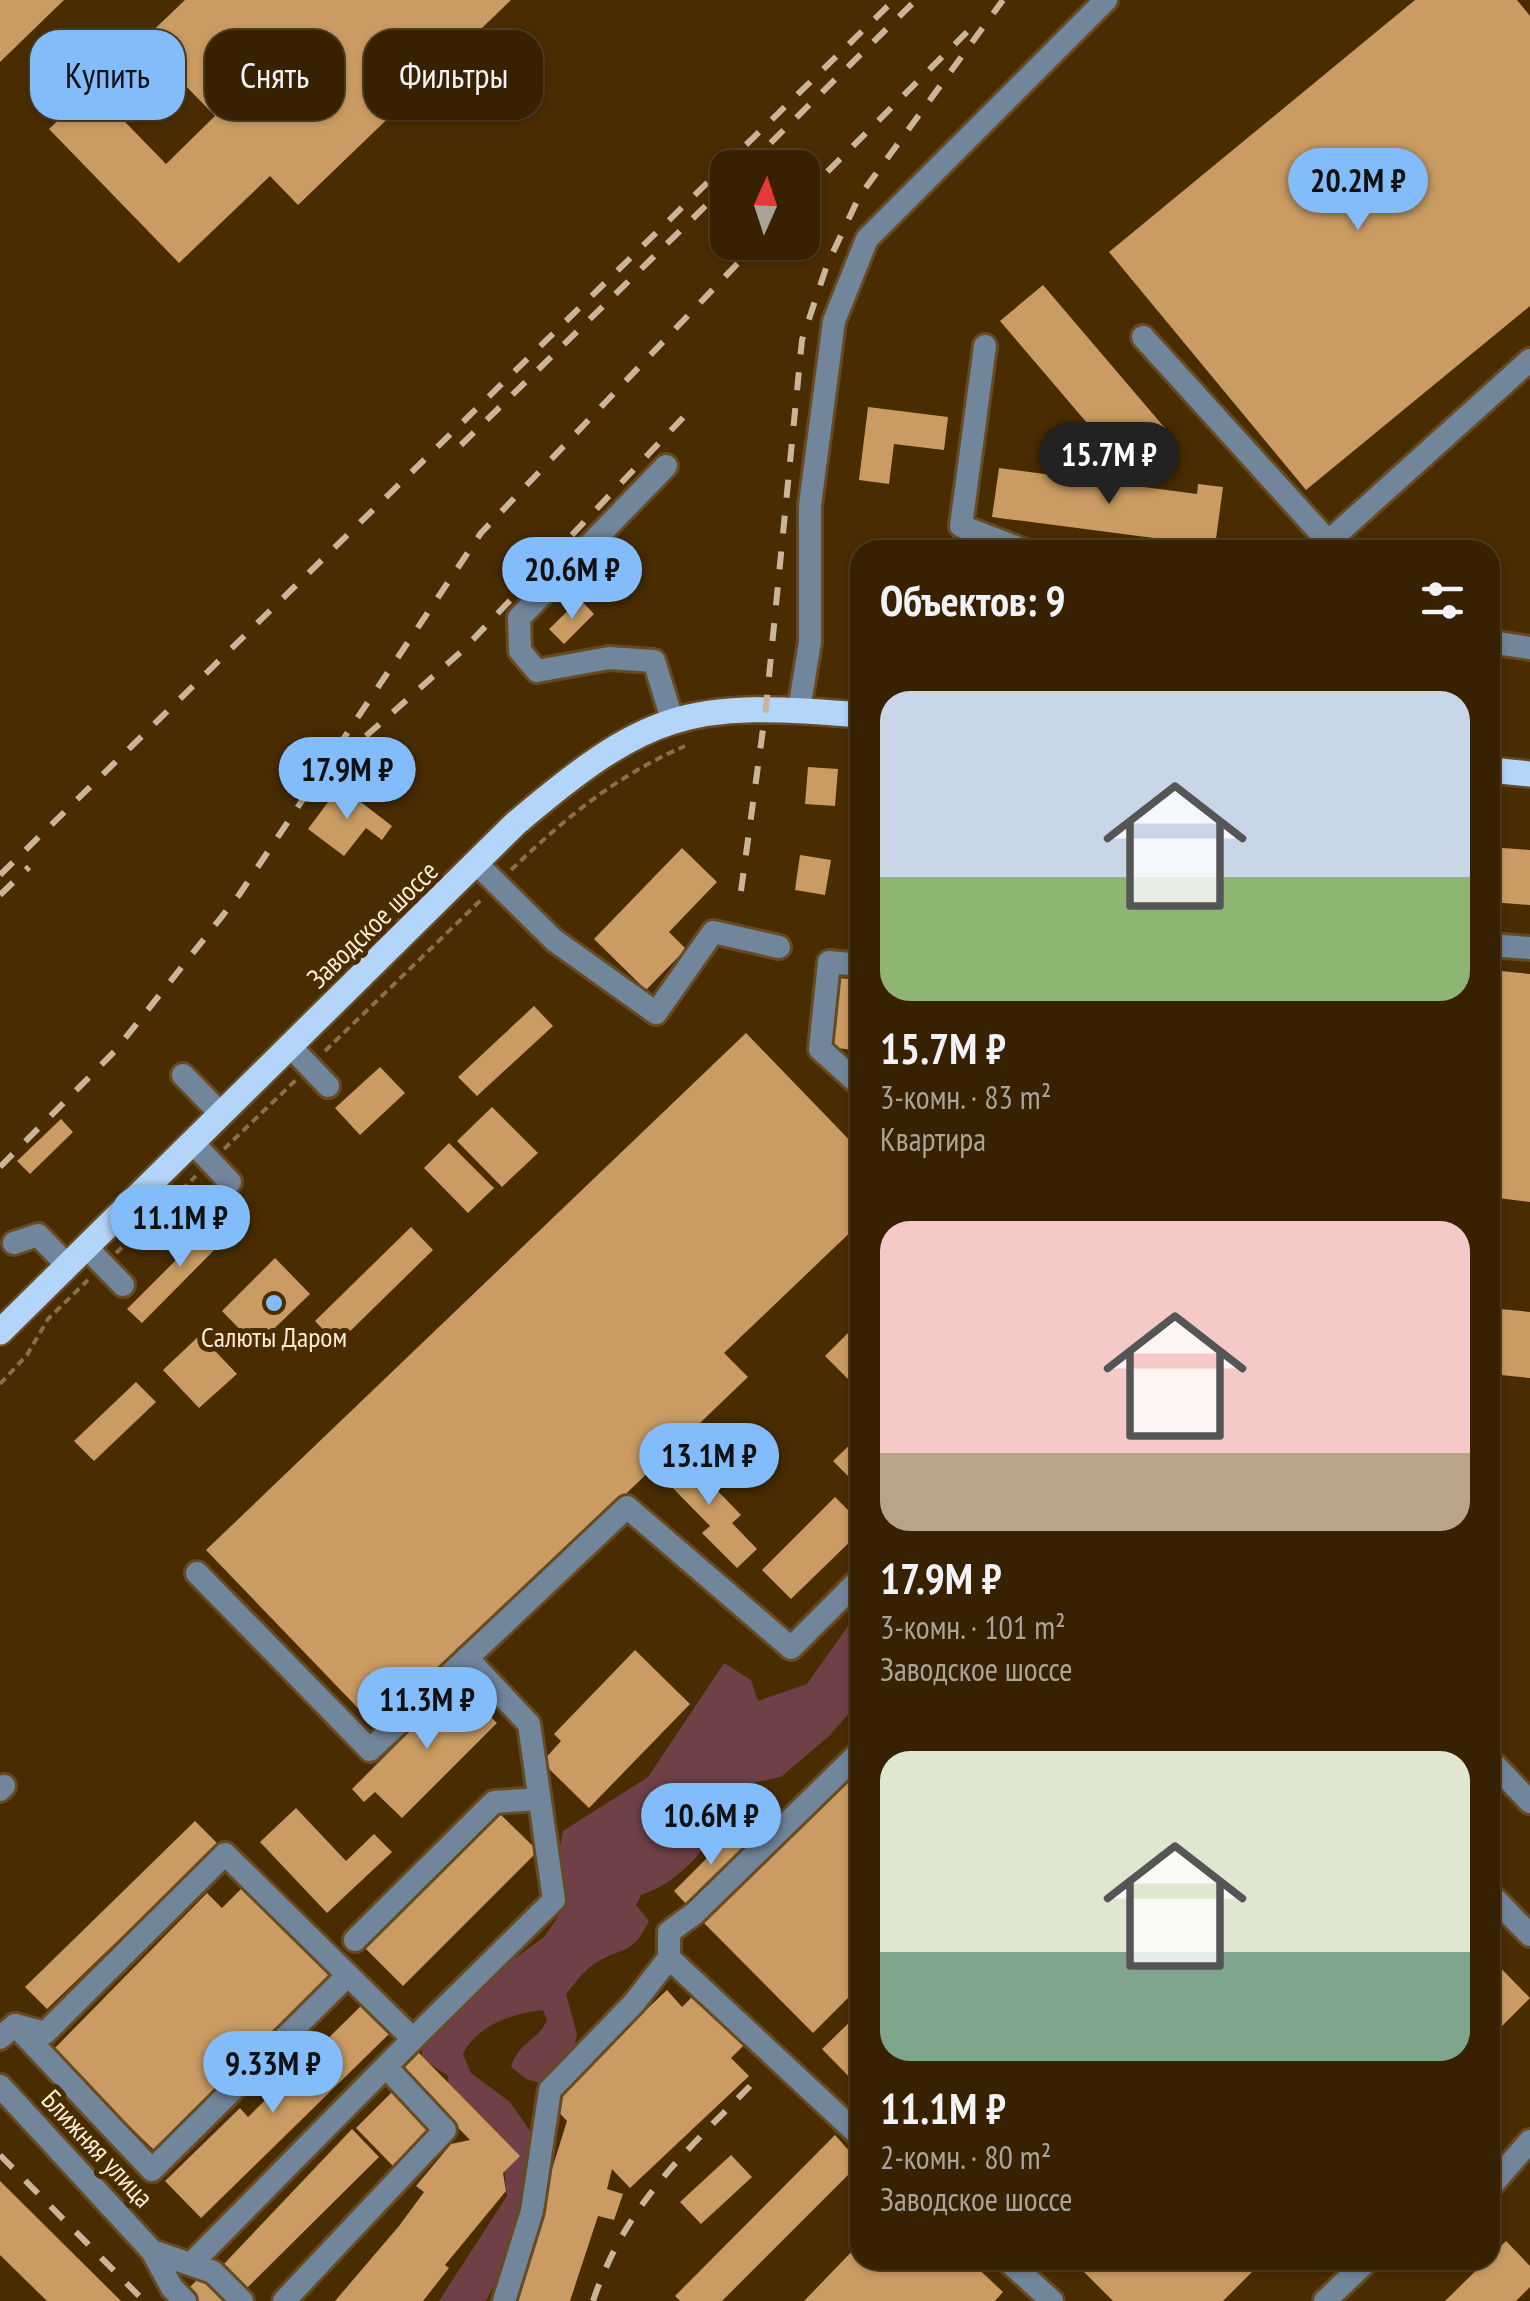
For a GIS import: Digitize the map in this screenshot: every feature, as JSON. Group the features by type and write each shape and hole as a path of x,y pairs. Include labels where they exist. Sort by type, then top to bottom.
{"main road":[{"name":"Заводское шоссе","path":"0,1332 86,1259 192,1142 476,863 581,768 632,736 672,719 766,706 850,714"},
{"path":"1500,771 1530,774"}],"street":[{"path":"798,710 810,642 810,505 834,322 867,239 1106,0"},
{"path":"1143,337 1327,540"},
{"path":"985,346 961,526 997,540"},
{"path":"1338,540 1530,360"},
{"path":"666,466 518,618 520,651 537,671 608,658 654,661 672,719"},
{"path":"1500,644 1530,648"},
{"path":"476,863 554,940 656,1013 713,932 779,948"},
{"path":"1500,946 1530,948"},
{"path":"850,964 829,962 820,1049 850,1076"},
{"path":"290,1046 328,1086"},
{"path":"183,1075 222,1114"},
{"path":"192,1142 230,1182"},
{"path":"14,1242 38,1235 86,1259 124,1285"},
{"path":"197,1573 370,1750 627,1507 791,1648 850,1589"},
{"path":"191,2264 554,1900 528,1724 467,1658"},
{"path":"504,2301 532,2211 550,2090 634,2003 669,1958 669,1932 695,1913 850,1762"},
{"path":"1500,1770 1530,1802"},
{"path":"355,1940 494,1802 539,1799"},
{"path":"8,2031 44,2032 226,1854 413,2039"},
{"path":"1500,1904 1530,1934"},
{"path":"669,1958 850,2127"},
{"path":"8,2031 152,2170 348,1974"},
{"path":"284,2301 445,2130 386,2067"},
{"name":"Ближняя улица","path":"0,2086 152,2251 172,2288 184,2301"},
{"path":"1500,2176 1530,2141"},
{"path":"152,2251 213,2272 242,2301"},
{"path":"1018,2270 1052,2301"},
{"path":"1326,2301 1358,2270"}],"path":[{"path":"0,1384 28,1355 86,1259 211,1162 496,885 597,793 642,764 684,746"}],"shaded area":[{"path":"850,1623 850,1712 781,1777 742,1785 714,1835 689,1865 641,1895 636,1905 649,1921 637,1940 590,1967 566,1994 577,2034 570,2066 546,2085 526,2079 511,2067 514,2058 547,2020 543,2010 497,2022 477,2035 463,2054 471,2073 510,2102 535,2138 531,2214 486,2301 439,2301 507,2196 504,2166 450,2114 448,2076 421,2058 423,2048 464,1996 544,1937 568,1902 559,1852 563,1831 648,1777 724,1663 751,1680 758,1701 807,1684"}],"building":[{"path":"0,0 64,0 30,30 0,62"},
{"path":"185,0 511,0 480,30 364,30 364,120 386,120 298,205 270,176 179,263 49,129 58,120 123,120 166,164 211,120 344,120 344,30 205,30 205,106 185,85 185,30 154,30"},
{"path":"1415,0 1517,0 1530,16 1530,306 1306,490 1109,252"},
{"path":"1043,285 1170,434 1144,455 1116,422 1099,437 1000,321"},
{"path":"868,407 948,417 944,450 894,444 889,484 859,480"},
{"path":"999,468 1197,494 1198,484 1223,487 1216,540 1169,540 992,517"},
{"path":"580,599 594,614 564,644 549,629"},
{"path":"808,767 838,769 835,806 805,804"},
{"path":"340,786 392,826 382,840 366,828 344,856 308,829"},
{"path":"682,848 717,882 669,932 686,949 646,990 594,939"},
{"path":"1500,848 1530,850 1530,905 1500,903"},
{"path":"800,855 831,860 825,895 795,890"},
{"path":"1500,971 1530,974 1530,1202 1500,1198"},
{"path":"839,978 850,979 850,1050 830,1047"},
{"path":"534,1006 553,1026 477,1096 458,1077"},
{"path":"746,1033 850,1141 850,1233 724,1353 748,1377 379,1730 206,1550"},
{"path":"380,1067 405,1093 360,1135 335,1108"},
{"path":"492,1107 538,1153 502,1187 457,1141"},
{"path":"61,1119 73,1132 30,1174 17,1161"},
{"path":"449,1143 494,1188 468,1213 424,1168"},
{"path":"219,1217 233,1231 142,1323 127,1309"},
{"path":"411,1227 433,1250 337,1344 315,1321"},
{"path":"275,1258 310,1294 256,1346 222,1311"},
{"path":"1500,1309 1530,1312 1530,1378 1500,1375"},
{"path":"850,1331 850,1381 825,1356"},
{"path":"200,1335 237,1374 199,1408 163,1370"},
{"path":"136,1382 156,1402 94,1461 74,1441"},
{"path":"850,1445 850,1474 833,1461"},
{"path":"679,1451 741,1515 732,1523 757,1549 737,1568 702,1533 710,1526 657,1472"},
{"path":"835,1497 850,1512 850,1542 791,1599 762,1570"},
{"path":"635,1650 690,1704 589,1808 542,1762 561,1741 554,1734"},
{"path":"457,1684 497,1723 402,1818 375,1792 364,1802 352,1789"},
{"path":"850,1776 850,1996 813,2033 702,1921"},
{"path":"757,1785 770,1800 756,1812 743,1798"},
{"path":"296,1808 346,1861 374,1834 392,1852 327,1913 260,1842"},
{"path":"498,1812 538,1851 403,1986 363,1946"},
{"path":"195,1821 218,1844 47,2009 25,1987"},
{"path":"734,1831 748,1845 687,1905 674,1891"},
{"path":"243,1887 331,1973 156,2152 52,2051 207,1893 222,1908"},
{"path":"1500,1967 1530,1998 1500,2028"},
{"path":"667,1990 682,2007 696,1993 744,2045 731,2058 749,2076 630,2188 612,2169 607,2189 623,2194 614,2220 598,2216 570,2301 511,2301 567,2121 549,2102"},
{"path":"361,2006 389,2034 201,2218 165,2181 240,2108 248,2117"},
{"path":"850,2022 850,2078 822,2049"},
{"path":"419,2053 520,2156 503,2173 506,2191 445,2265 449,2268 423,2301 335,2301 399,2226 424,2192 416,2186 451,2144 470,2140 402,2070"},
{"path":"394,2090 432,2128 393,2166 356,2128"},
{"path":"352,2129 379,2157 246,2289 222,2266"},
{"path":"835,2135 850,2152 850,2173 722,2301 680,2301 675,2296"},
{"path":"731,2155 752,2177 701,2224 680,2202"},
{"path":"0,2181 121,2301 47,2301 0,2255"},
{"path":"1506,2241 1530,2266 1530,2287 1516,2301 1445,2301 1477,2270 1500,2270 1500,2247"},
{"path":"850,2253 850,2270 980,2270 1003,2292 995,2301 804,2301"},
{"path":"1082,2270 1254,2270 1223,2301 1113,2301"},
{"path":"202,2275 227,2301 197,2301 187,2290"}],"railway":[{"path":"0,875 894,0"},
{"path":"763,150 916,0"},
{"path":"741,891 766,707 802,340 827,265 859,197 1003,0"},
{"path":"820,179 967,32"},
{"path":"461,445 710,202"},
{"path":"0,1167 115,1051 239,895 481,533 741,260"},
{"path":"339,760 464,649 694,406"},
{"path":"0,895 29,867"},
{"path":"593,2301 606,2267 639,2209 679,2160 750,2086"},
{"path":"0,2155 144,2301"}],"place":[{"name":"Салюты Даром","path":"274,1303"}]}
